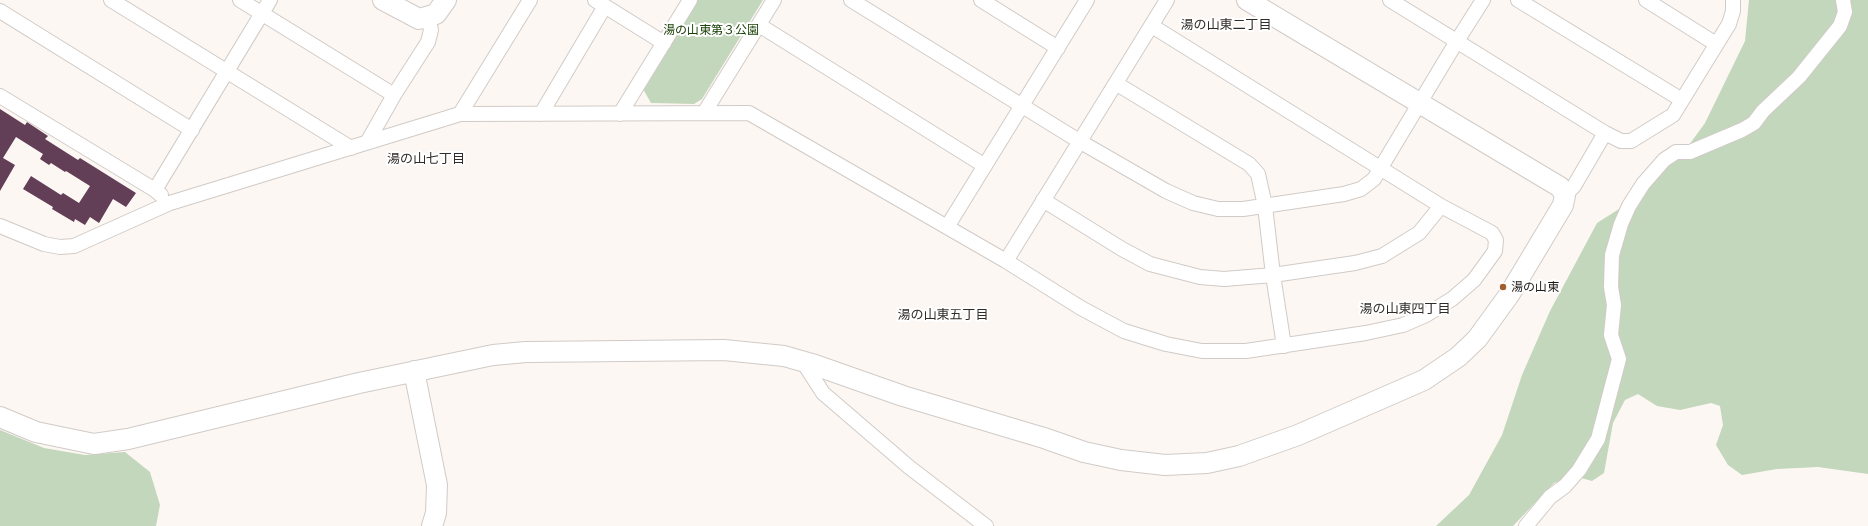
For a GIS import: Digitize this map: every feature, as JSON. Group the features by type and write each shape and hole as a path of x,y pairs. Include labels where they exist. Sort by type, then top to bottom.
{"street":[{"path":"111,0 351,148"},
{"path":"240,0 394,95"},
{"path":"155,190 270,0"},
{"path":"383,0 410,16 419,19 436,14 446,0"},
{"path":"460,114 530,0"},
{"path":"620,114 690,0"},
{"path":"704,113 774,0"},
{"path":"851,0 1079,141 1166,191 1193,203 1218,209 1243,209 1344,194 1361,189 1374,179 1420,105 1456,41 1483,0"},
{"path":"981,0 1058,48"},
{"path":"947,227 1087,0"},
{"path":"1006,261 1079,141 1117,84 1167,0"},
{"path":"1247,0 1420,105 1560,187 1565,195"},
{"path":"1390,0 1605,133 1621,141 1631,141 1673,116 1731,18 1733,11 1733,0"},
{"path":"1518,0 1682,100"},
{"path":"1646,0 1716,44"},
{"path":"1526,526 1550,497 1565,486 1579,470 1598,439 1619,359 1611,335 1614,305 1611,287 1612,255 1621,224 1629,206 1643,184 1664,160 1676,152 1690,152 1742,130 1754,123 1762,111 1799,77 1840,26 1845,12 1844,0"},
{"path":"541,114 600,3 664,43"},
{"path":"0,11 192,130"},
{"path":"368,141 394,95 428,42 431,30 428,17"},
{"path":"759,25 985,166"},
{"path":"0,226 44,244 60,247 74,246 170,203 460,114 749,113 1006,261 1081,308 1124,331 1166,344 1202,350 1246,351 1366,334 1403,324 1426,315 1452,299 1474,280 1495,251 1496,240 1492,233 1441,206 1152,26"},
{"path":"1117,84 1249,164 1258,174 1265,206 1273,275 1284,346"},
{"path":"0,96 155,190 170,203"},
{"path":"0,417 36,432 94,444 128,439 414,371 493,355 526,352 724,350 784,356 854,377 903,396 1044,438 1084,452 1121,460 1165,466 1207,463 1239,456 1298,435 1424,380 1458,357 1477,339 1509,295 1563,205 1565,195 1574,186 1605,133"},
{"path":"1043,200 1122,249 1150,264 1175,272 1200,277 1224,279 1273,275 1355,263 1382,256 1419,233 1441,206"},
{"path":"803,362 824,393 909,467 986,526"},
{"path":"414,371 437,485 436,513 432,526"}],"green space":[{"name":"湯の山東第３公園","path":"697,0 763,0 702,99 694,104 651,103 643,89"},
{"path":"1749,0 1868,0 1868,474 1818,467 1777,469 1742,475 1728,465 1716,445 1723,425 1720,406 1711,403 1680,410 1657,406 1638,394 1625,400 1613,423 1604,473 1592,481 1574,476 1554,483 1513,526 1436,526 1469,495 1502,435 1522,375 1550,311 1597,223 1630,202 1689,145 1705,123 1745,41"},
{"path":"0,430 44,448 85,455 125,452 150,472 160,505 156,526 0,526"}],"building":[{"path":"0,109 25,125 27,122 48,136 45,139 78,160 80,158 136,193 126,207 113,199 99,223 90,217 85,225 75,219 74,222 23,189 31,176 61,195 63,193 79,203 90,186 51,163 49,165 40,159 43,154 16,137 3,158 15,165 0,191"}],"place":[{"name":"湯の山東","path":"1503,287"}],"district":[{"name":"湯の山東二丁目","path":"1226,25"},
{"name":"湯の山七丁目","path":"426,159"},
{"name":"湯の山東四丁目","path":"1405,309"},
{"name":"湯の山東五丁目","path":"943,315"}]}
